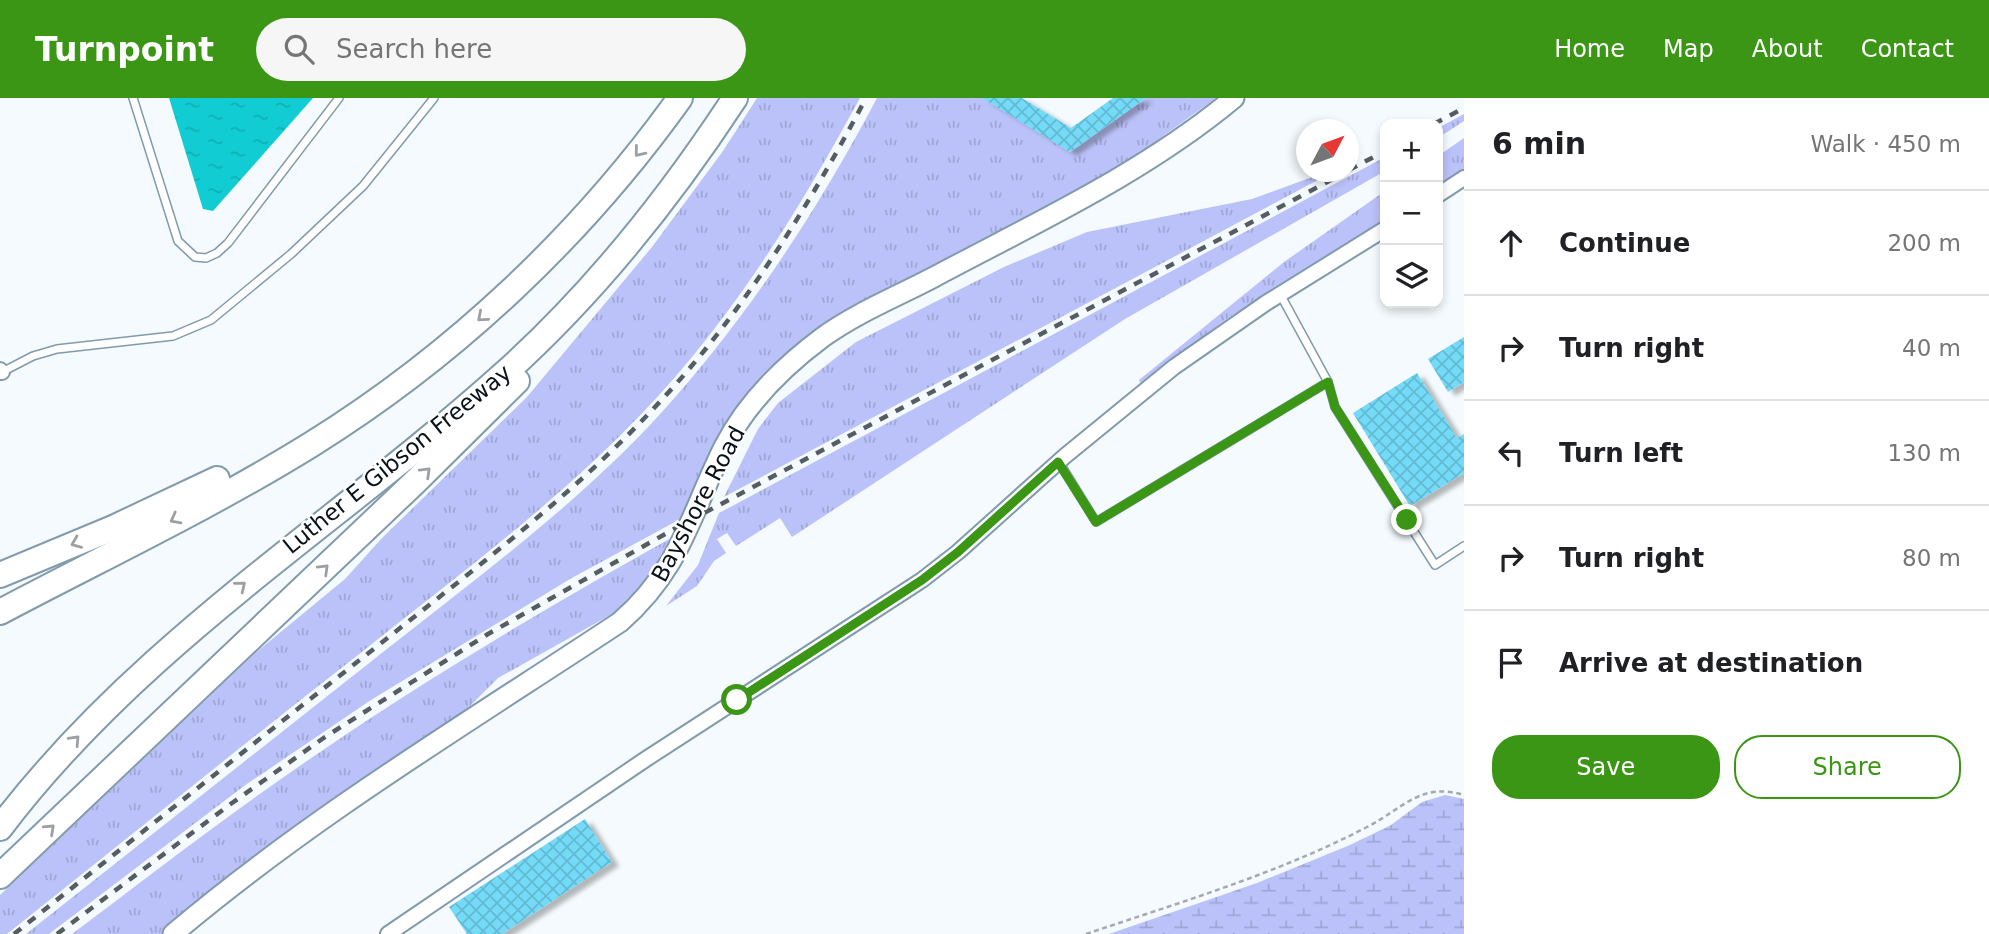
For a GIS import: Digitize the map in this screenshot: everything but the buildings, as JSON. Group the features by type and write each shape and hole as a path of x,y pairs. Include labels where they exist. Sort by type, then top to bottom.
{"highway":[{"path":"0,612 254,477 313,443 381,397 466,331 538,264 618,178 680,98"},
{"name":"Luther E Gibson Freeway","path":"0,828 28,791 101,713 171,646 505,372 626,249 687,171 735,98"},
{"path":"0,876 457,442 539,359 610,279 626,249"},
{"path":"0,575 113,528 381,397"}],"street":[{"name":"Bayshore Road","path":"173,934 211,902 352,799 620,622 645,601 664,577 725,445 747,412 771,383 823,337 1114,183 1184,137 1234,98"},
{"path":"1443,192 1464,178"},
{"path":"388,934 601,789 922,580 958,552 1058,462 1174,367 1280,294 1380,232"}],"lane":[{"path":"133,98 178,241 195,257 206,258 228,243 339,98"},
{"path":"1,372 57,349 173,336 211,320 291,254 363,186 434,98"},
{"path":"1280,294 1328,382 1335,407 1435,565 1464,546"},
{"path":"1058,462 1096,522 1328,382"}],"path":[{"path":"1086,934 1191,899 1306,854 1370,826 1427,792 1445,789 1464,795"}],"green space":[{"path":"757,98 860,98 803,198 761,264 716,327 655,399 575,478 533,515 7,934 0,934 0,895 254,654 345,579 382,538 527,397 652,247 723,151"},
{"path":"877,98 983,98 1070,152 1146,98 1216,98 1112,173 776,370 684,517 570,579 371,700 244,786 49,934 26,934 497,562 566,505 631,444 693,376 752,301 805,222"},
{"path":"1464,114 1464,121 1443,135 1443,125"},
{"path":"1464,138 1464,170 1443,184 1443,182 1443,153"},
{"path":"1380,160 1380,174 1125,319 792,537 780,518 736,546 727,533 717,539 726,553 714,561 697,586 666,606 698,565 719,513 1338,182 1359,182 1359,171"},
{"path":"1299,182 1314,182 724,497 758,429 778,403 856,342 1004,267 1087,232 1252,199"},
{"path":"1380,195 1380,223 1228,318 1140,383 1139,380 1284,262"},
{"path":"680,533 662,565 621,609 498,678 457,719 212,893 161,934 72,934 240,808 365,722 521,624"},
{"path":"1445,795 1464,799 1464,934 1109,934 1257,883 1350,845 1391,825 1422,802"}],"water":[{"path":"169,98 313,98 213,211 203,209"}],"railway":[{"path":"14,934 486,560 623,440 686,372 744,298 821,180 866,98"},
{"path":"1443,119 1464,108"},
{"path":"1359,165 1380,154"},
{"path":"57,934 325,737 488,634 674,529 1327,182"}],"route":[{"path":"737,700 922,580 993,522 1058,462 1096,522 1328,382 1335,407 1407,520"}]}
